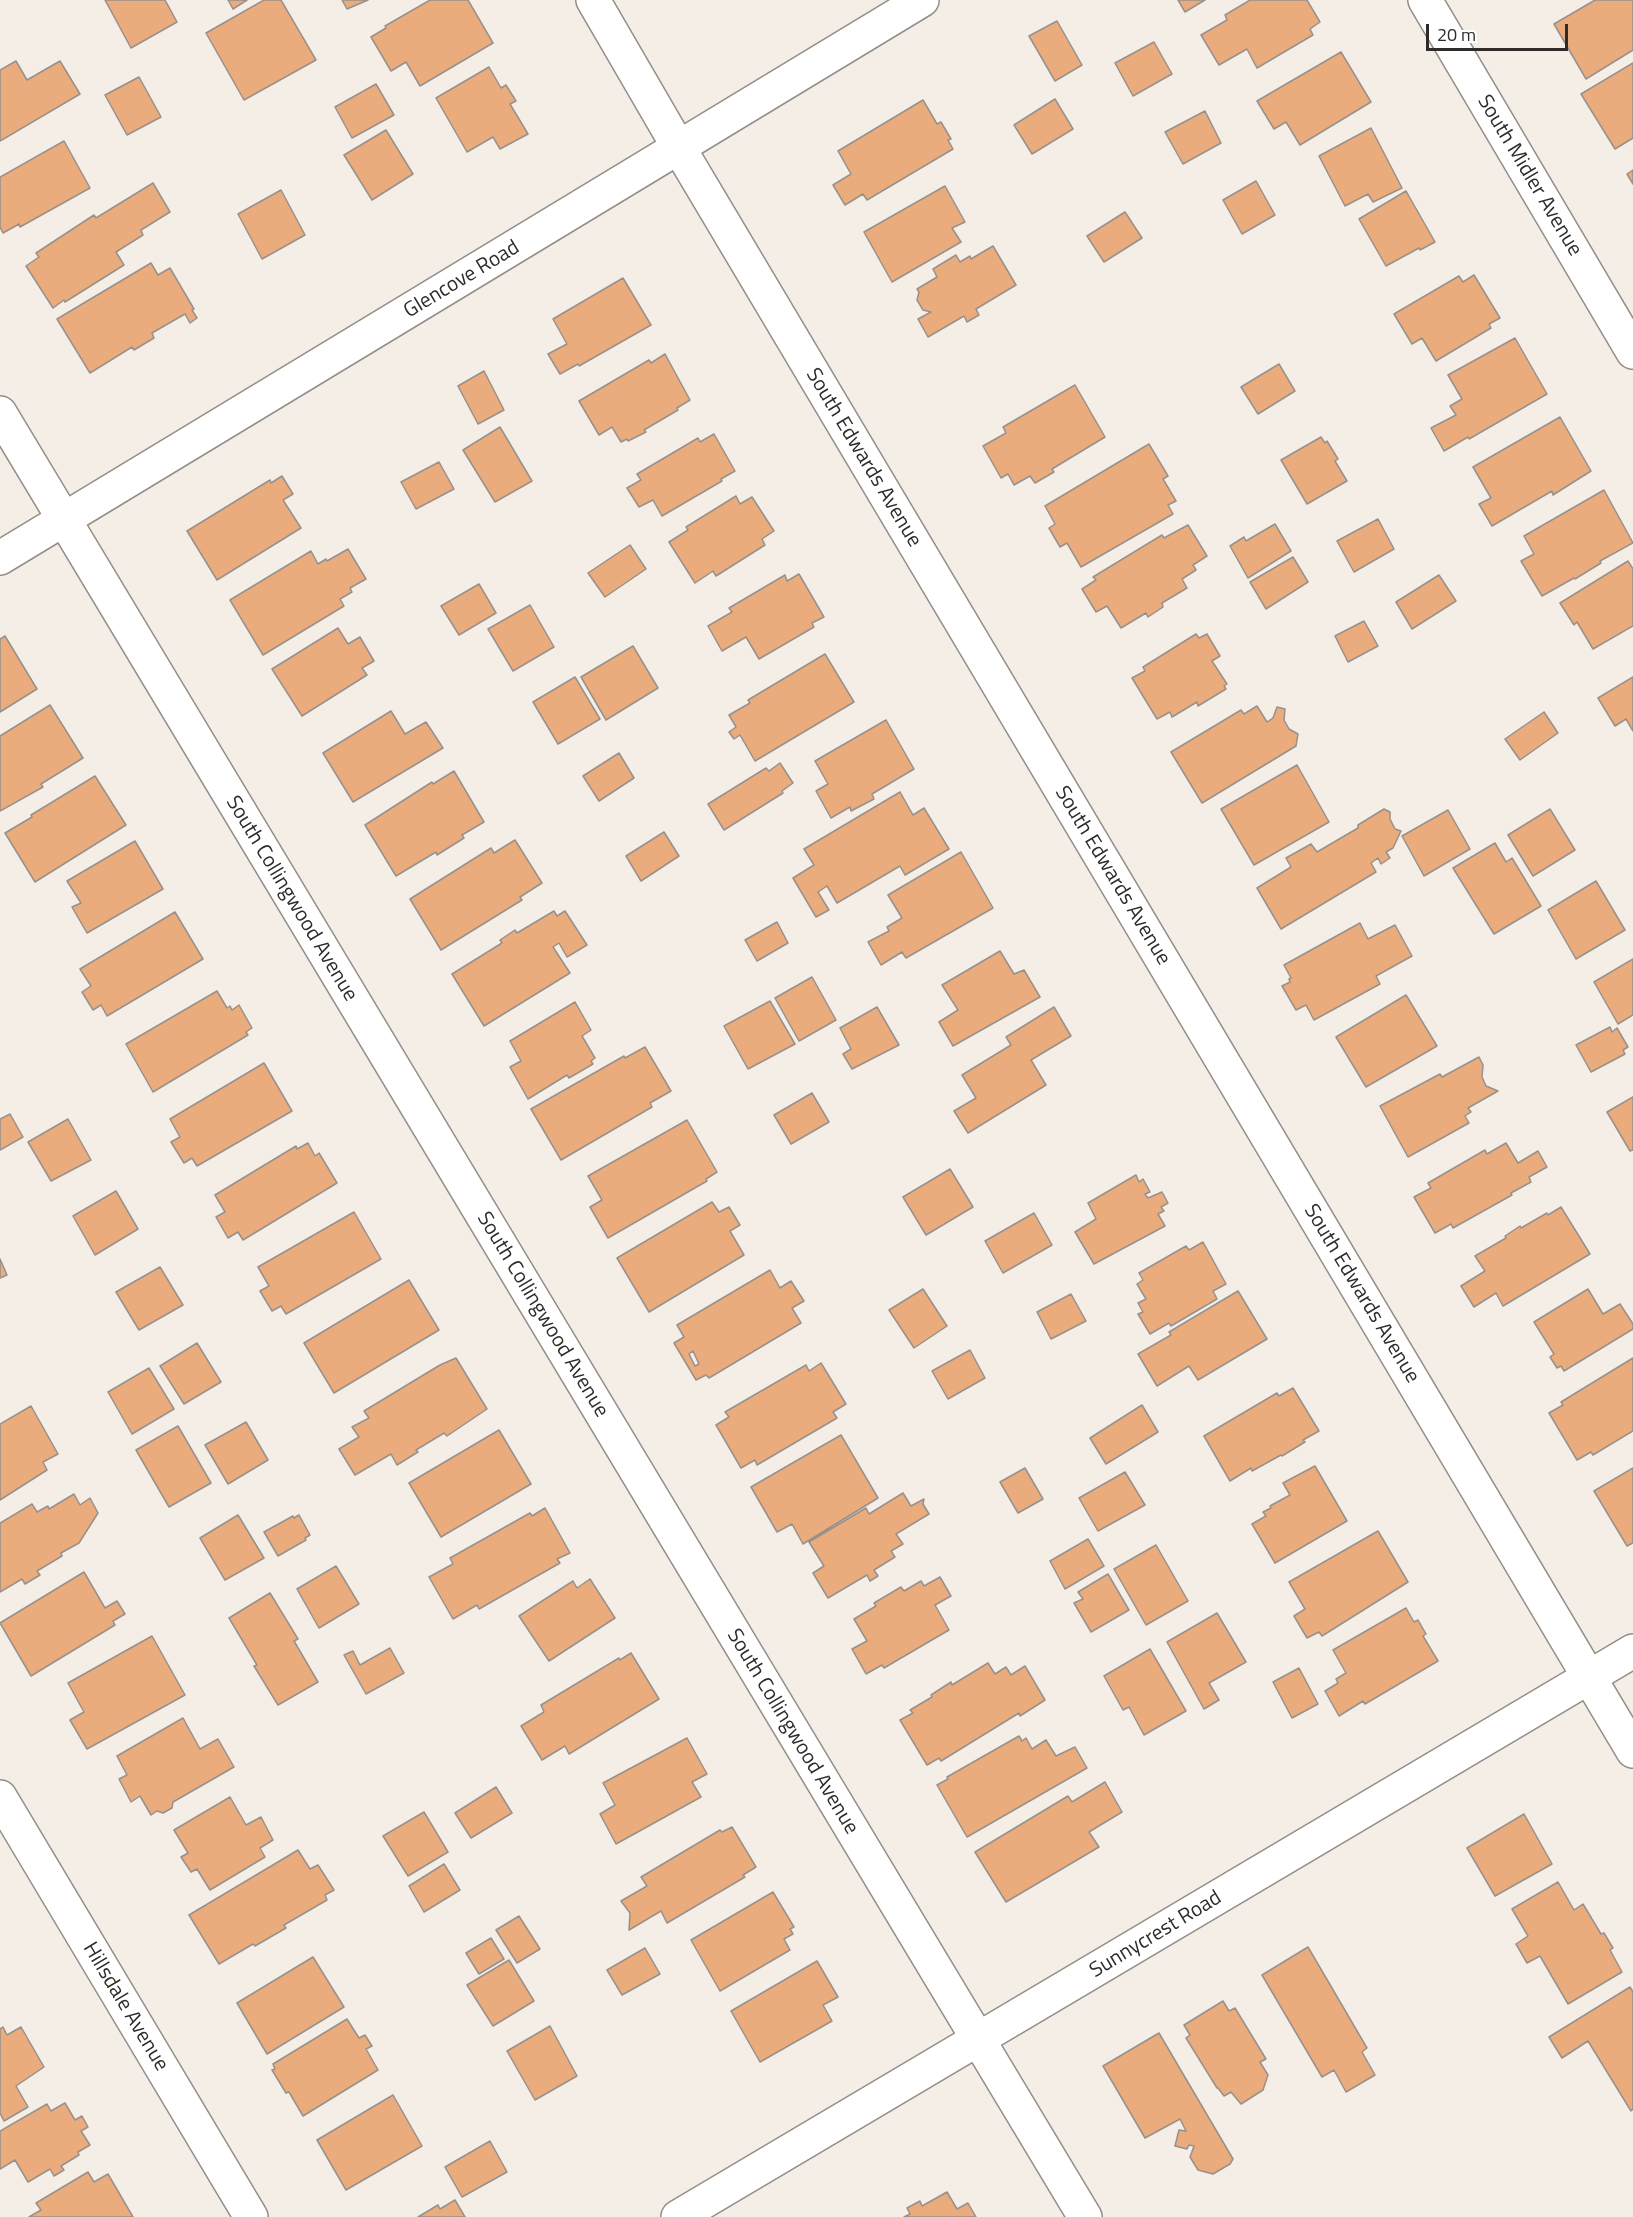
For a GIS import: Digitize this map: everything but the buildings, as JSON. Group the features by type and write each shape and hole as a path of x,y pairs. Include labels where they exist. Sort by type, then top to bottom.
{"street":[{"name":"South Edwards Avenue","path":"593,0 1633,1751"},
{"name":"Glencove Road","path":"0,558 922,0"},
{"name":"South Midler Avenue","path":"1425,0 1633,351"},
{"name":"South Collingwood Avenue","path":"0,412 1085,2217"},
{"name":"Sunnycrest Road","path":"678,2217 1633,1651"},
{"name":"Hillsdale Avenue","path":"0,1797 251,2217"}]}
